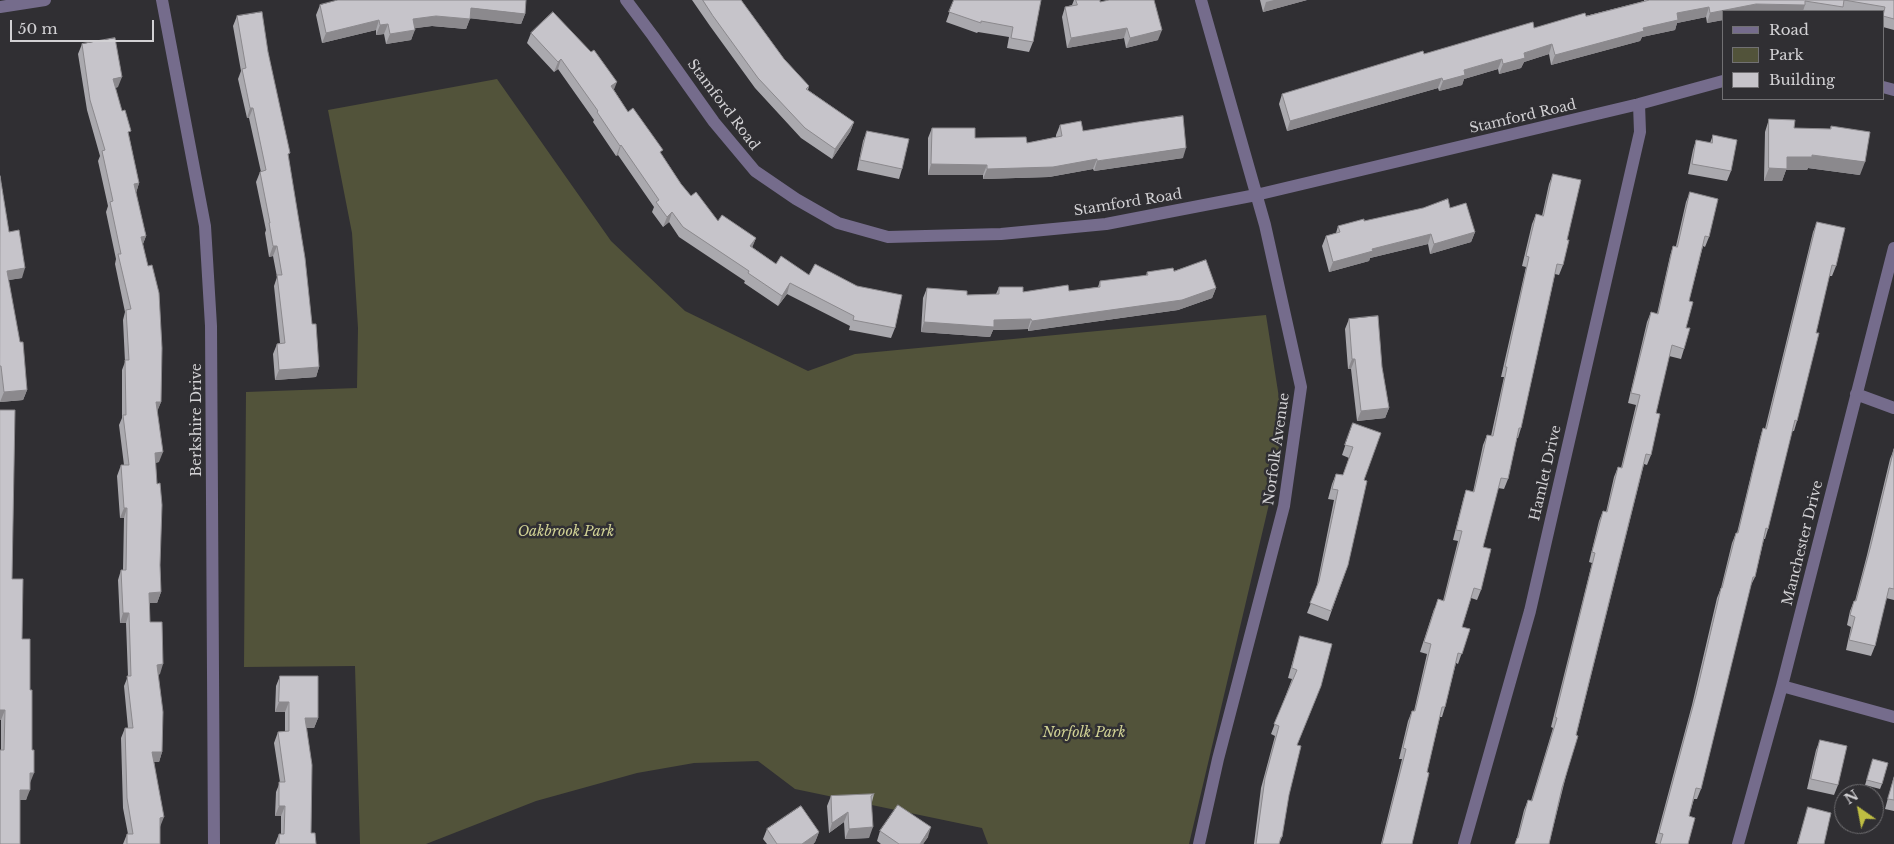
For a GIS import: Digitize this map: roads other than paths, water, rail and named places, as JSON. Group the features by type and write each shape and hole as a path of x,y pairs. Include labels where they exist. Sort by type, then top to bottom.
{"street":[{"path":"0,8 46,0"},
{"name":"Berkshire Drive","path":"162,0 205,226 212,326 214,844"},
{"name":"Stamford Road","path":"626,0 714,122 755,171 796,199 838,223 888,236 1001,234 1106,224 1256,195 1639,104 1722,81"},
{"name":"Norfolk Avenue","path":"1198,844 1218,759 1284,506 1301,387 1268,235 1201,0"},
{"name":"Hamlet Drive","path":"1464,844 1530,611 1640,132 1639,104"},
{"name":"Manchester Drive","path":"1738,844 1782,686 1894,248"},
{"path":"1856,394 1894,408"},
{"path":"1782,686 1894,717"}],"park label":[{"name":"Oakbrook Park","path":"566,532"},
{"name":"Norfolk Park","path":"1084,733"}]}
